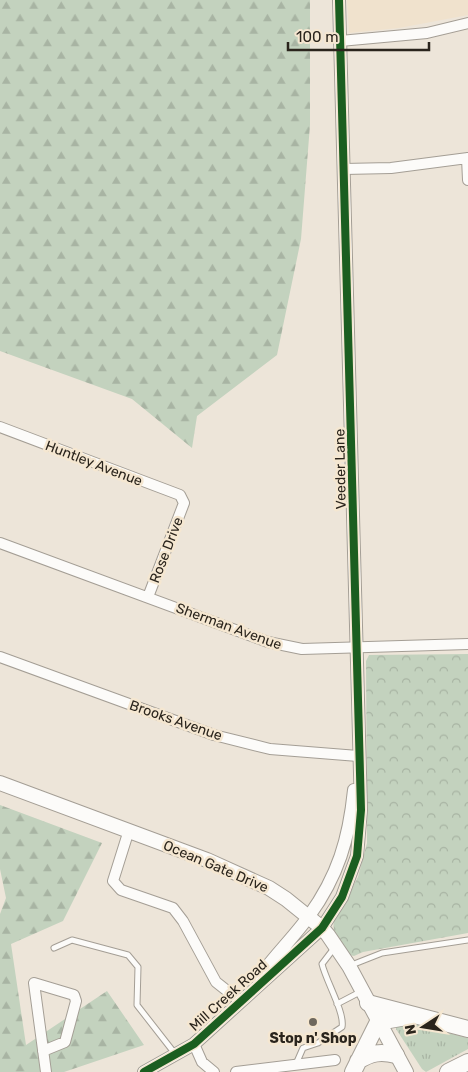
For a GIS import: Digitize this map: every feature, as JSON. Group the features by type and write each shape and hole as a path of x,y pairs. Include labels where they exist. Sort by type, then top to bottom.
{"highway":[{"path":"365,997 417,1016 468,1028"},
{"path":"355,1067 378,1022 417,1016"},
{"path":"355,1067 371,1053 385,1052 396,1055"},
{"path":"448,1072 468,1062"}],"main road":[{"name":"Ocean Gate Drive","path":"0,783 129,830 246,876 269,888 322,928 336,946 349,966 406,1072"}],"street":[{"name":"Veeder Lane","path":"322,928 342,897 358,856 361,810 358,756 339,0"},
{"path":"340,41 427,33 468,23"},
{"path":"344,169 391,168 468,158 468,180"},
{"name":"Huntley Avenue","path":"0,427 180,495 184,503"},
{"name":"Rose Drive","path":"148,597 184,503"},
{"name":"Sherman Avenue","path":"0,543 286,647 302,649 468,644"},
{"name":"Brooks Avenue","path":"0,657 214,735 270,749 358,756"},
{"name":"Veeder Lane","path":"308,917 326,891 340,861 351,815 358,756"},
{"path":"129,830 113,881 121,890 173,908 183,920 216,982 242,999"},
{"name":"Mill Creek Road","path":"242,999 308,917"},
{"name":"Mill Creek Road","path":"144,1072 194,1044 322,928"},
{"path":"43,1051 65,1042 76,1001 74,995 34,983 36,1003 46,1072"},
{"name":"Mill Creek Road","path":"194,1044 202,1062 214,1072"},
{"path":"236,1072 335,1060"}],"lane":[{"path":"54,948 72,940 128,955 138,967 137,1005 176,1055"},
{"path":"349,966 382,953 468,940"},
{"path":"296,1065 302,1048 318,1043 342,1027 344,1020 326,979 322,964 336,946"},
{"path":"336,1004 365,997"}],"shaded area":[{"path":"347,0 468,0 468,15 399,28 349,33"}],"green space":[{"path":"0,0 310,0 310,125 301,239 277,355 197,416 192,448 132,399 0,351"},
{"path":"468,654 468,933 363,952 354,956 350,955 338,939 333,926 358,877 367,843 366,661 369,655"},
{"path":"0,805 102,843 63,921 11,944 26,1045 107,991 144,1045 64,1072 0,1072 0,914 6,898 0,869"},
{"path":"410,1023 468,1038 468,1049 426,1072 422,1069 396,1029 396,1026"}],"cycle path":[{"path":"144,1072 194,1044 322,928 342,897 357,856 361,810 339,0"}],"place":[{"name":"Stop n' Shop","path":"313,1022"}]}
